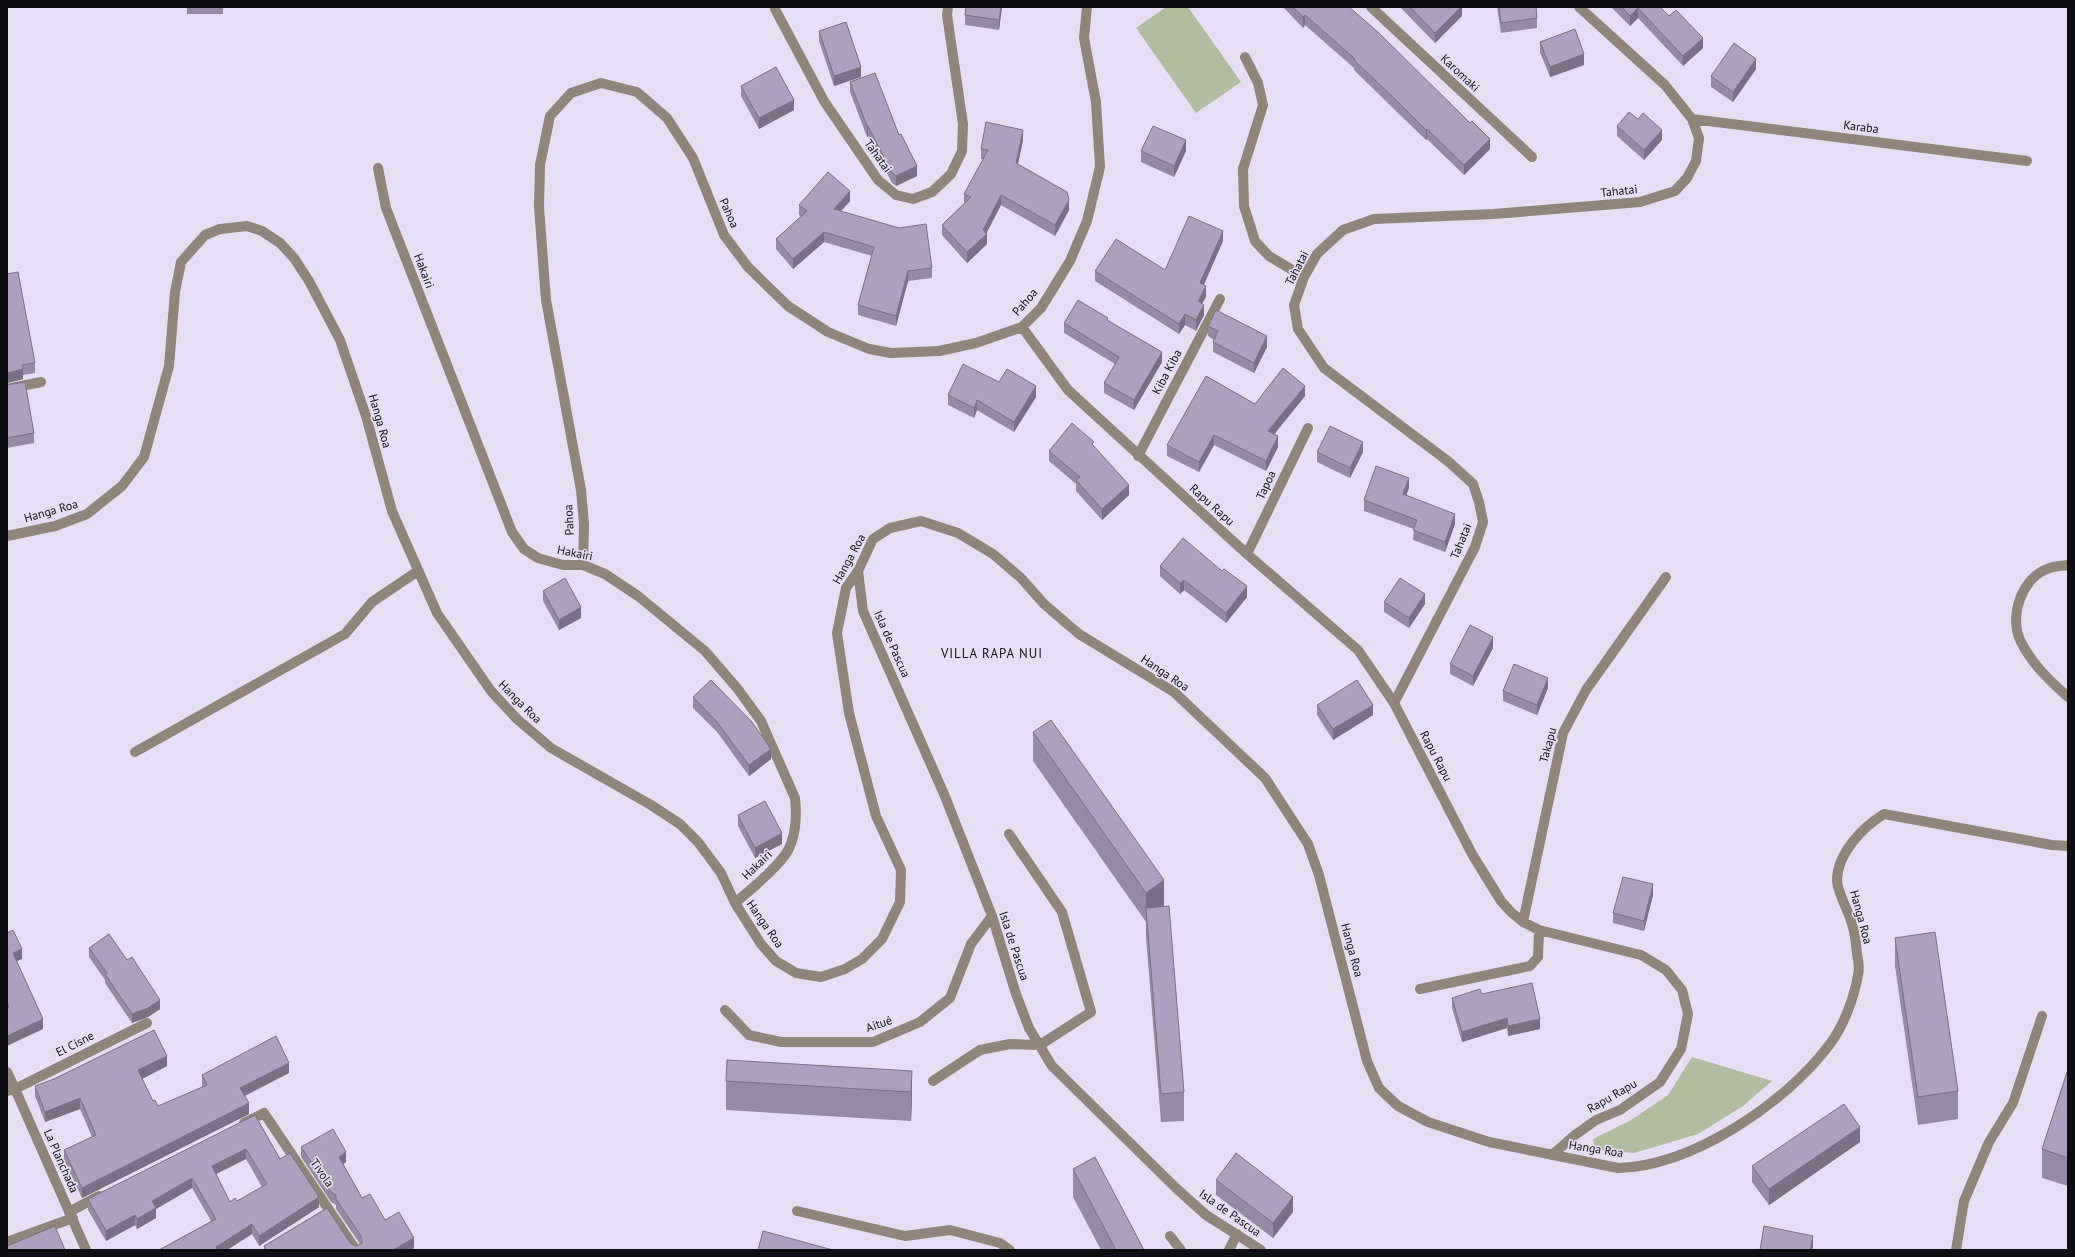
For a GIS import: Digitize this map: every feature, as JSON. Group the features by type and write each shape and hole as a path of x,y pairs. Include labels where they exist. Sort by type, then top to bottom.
{"street":[{"name":"Tahatai","path":"775,9 824,101 878,180 896,195 913,199 932,192 950,174 962,152 963,124 947,15 948,7"},
{"name":"Pahoa","path":"582,565 584,524 580,490 546,300 539,207 540,165 550,116 571,93 601,83 637,92 667,118 693,158 724,235 748,267 788,306 828,332 869,349 891,353 914,354 940,351 976,343 1022,327 1041,308 1070,261 1087,221 1100,168 1096,102 1084,38 1087,7"},
{"name":"Karomaki","path":"1371,7 1532,157"},
{"name":"Tahatai","path":"1394,703 1475,547 1483,522 1480,502 1473,484 1449,462 1324,368 1298,329 1294,305 1304,277 1317,254 1343,230 1374,219 1494,214 1640,202 1675,191 1687,178 1696,162 1699,138 1692,119 1665,85 1579,7"},
{"path":"1245,57 1258,83 1264,105 1243,169 1244,206 1255,241 1269,256 1304,277"},
{"name":"Karaba","path":"1692,119 2027,161"},
{"name":"Hakairi","path":"378,168 386,208 512,532 524,549 538,558 563,565 582,565 605,574 638,596 705,651 737,688 761,721 783,767 795,798 796,810 794,834 785,855 735,903"},
{"name":"Hanga Roa","path":"7,536 55,526 87,514 122,486 144,457 169,366 175,292 181,262 205,235 220,229 247,226 262,231 280,243 294,258 309,281 340,340 366,416 392,511 437,613 490,691 517,720 550,748 651,805 680,824 698,842 716,867 735,903 761,944 776,961 796,973 821,977 844,969 862,960 882,939 900,902 901,870 876,816 849,713 837,633 846,588 858,570 873,539 890,528 921,521 958,533 993,554 1021,578 1044,604 1079,634 1174,692 1265,778 1308,844 1319,875 1367,1061 1379,1088 1398,1106 1428,1122 1489,1142 1618,1168 1638,1167 1696,1148 1746,1121 1770,1104 1799,1079 1830,1044 1850,1008 1859,973 1855,938 1837,881 1842,861 1851,842 1870,823 1884,814 2052,845 2068,846"},
{"name":"Kiba Kiba","path":"1138,456 1220,299"},
{"name":"Rapu Rapu","path":"1022,327 1068,390 1138,456 1247,554 1358,650 1394,703 1472,854 1501,901 1523,922 1539,930 1641,955 1666,970 1682,990 1688,1014 1681,1049 1660,1082 1620,1110 1596,1120 1552,1155"},
{"path":"7,389 41,382"},
{"name":"Tapoa","path":"1247,554 1308,428"},
{"path":"2068,565 2049,568 2035,576 2023,591 2015,618 2020,641 2041,672 2068,697"},
{"path":"135,752 345,634 372,602 418,570"},
{"name":"Isla de Pascua","path":"858,570 863,611 944,794 992,916 1016,994 1029,1028 1052,1066 1177,1189 1206,1215 1261,1250"},
{"name":"Takapu","path":"1523,922 1563,733 1586,690 1666,577"},
{"path":"933,1081 980,1050 1010,1044 1040,1045 1091,1012 1062,912 1009,834"},
{"name":"Aitué","path":"725,1010 749,1034 781,1042 873,1042 920,1022 950,998 971,944 992,916"},
{"path":"1420,989 1530,966 1538,958 1539,930"},
{"path":"1956,1250 1964,1200 1989,1142 2013,1104 2042,1016"},
{"name":"El Cisne","path":"11,1090 147,1022"},
{"name":"La Planchada","path":"7,1072 11,1090 71,1215 86,1250"},
{"name":"Tivola","path":"236,1127 264,1113 330,1208 356,1250"},
{"path":"7,1242 71,1215 111,1190"},
{"path":"317,1217 330,1208"},
{"path":"797,1211 905,1236 950,1230 1000,1243 1010,1250"},
{"path":"1229,1250 1237,1234"},
{"path":"1170,1236 1180,1250"}],"green space":[{"path":"1166,7 1188,7 1241,82 1196,113 1136,28"},
{"path":"1692,1057 1772,1081 1743,1106 1698,1134 1634,1153 1595,1150 1593,1139 1631,1120 1668,1095"}],"building":[{"path":"966,7 1001,7 999,20 965,15"},
{"path":"1293,7 1349,7 1379,33 1470,123 1472,121 1490,139 1464,165 1354,60 1355,59 1305,15 1303,17"},
{"path":"1410,7 1461,7 1435,33"},
{"path":"1499,7 1536,7 1537,18 1501,23"},
{"path":"1622,7 1660,7 1669,16 1676,10 1703,38 1683,56 1638,8 1630,16"},
{"path":"846,22 861,67 834,76 819,31"},
{"path":"1575,29 1584,54 1550,67 1540,42"},
{"path":"1734,43 1756,59 1733,92 1711,76"},
{"path":"776,67 794,100 759,118 741,86"},
{"path":"875,73 899,135 901,134 917,166 896,176 892,173 867,126 850,82"},
{"path":"1629,112 1638,119 1643,113 1662,130 1644,150 1617,126"},
{"path":"986,122 1023,130 1016,163 1067,192 1069,200 1055,225 1001,195 983,230 987,234 967,252 942,225 971,197 964,194 988,150 981,149"},
{"path":"1153,126 1186,140 1174,166 1141,151"},
{"path":"828,172 850,191 834,209 899,228 926,224 932,268 908,271 896,316 858,305 874,247 824,232 793,259 776,239 807,211 799,205"},
{"path":"1189,216 1223,231 1200,283 1206,286 1198,301 1204,305 1196,320 1185,314 1179,324 1095,271 1116,239 1165,270"},
{"path":"18,272 35,363 22,365 23,369 7,373 7,274"},
{"path":"1078,300 1108,318 1107,320 1162,352 1134,400 1104,383 1119,357 1064,323"},
{"path":"1216,310 1267,336 1254,363 1213,342 1218,331 1208,326"},
{"path":"963,364 999,382 1007,369 1036,386 1014,422 977,400 974,408 948,395"},
{"path":"1283,368 1305,386 1268,431 1278,436 1266,461 1214,435 1199,462 1167,445 1206,376 1255,404"},
{"path":"25,382 34,433 7,438 7,385"},
{"path":"1072,423 1094,442 1092,444 1129,485 1102,509 1076,480 1080,477 1049,451"},
{"path":"1330,426 1363,442 1350,468 1317,452"},
{"path":"1376,466 1409,478 1403,494 1455,514 1445,542 1413,530 1417,520 1364,500"},
{"path":"1183,538 1222,571 1224,569 1247,586 1226,613 1184,580 1180,583 1160,566"},
{"path":"565,578 581,607 559,620 543,591"},
{"path":"1400,578 1425,594 1409,618 1384,602"},
{"path":"1470,625 1493,637 1473,676 1450,664"},
{"path":"1514,664 1548,678 1537,705 1503,691"},
{"path":"711,680 752,722 771,749 749,765 717,722 693,697"},
{"path":"1357,680 1373,705 1333,729 1317,705"},
{"path":"1051,720 1164,880 1146,893 1033,732"},
{"path":"765,801 782,833 755,848 738,815"},
{"path":"1623,877 1653,884 1644,921 1613,913"},
{"path":"1169,906 1184,1092 1161,1094 1146,908"},
{"path":"13,930 22,949 13,953 43,1019 7,1036 7,1008 9,1007 7,1003 7,933"},
{"path":"1935,932 1958,1091 1918,1097 1895,938"},
{"path":"109,934 127,960 132,957 160,1000 148,1008 132,1014 105,974 107,973 89,948"},
{"path":"1532,983 1540,1019 1508,1026 1507,1018 1462,1032 1452,998 1480,989 1482,994"},
{"path":"154,1030 167,1056 138,1070 153,1101 155,1100 158,1106 207,1085 202,1075 276,1036 289,1063 240,1088 249,1103 82,1188 64,1150 96,1135 80,1098 45,1112 35,1086 54,1079"},
{"path":"727,1060 912,1071 911,1092 726,1081"},
{"path":"2068,1069 2068,1158 2042,1149"},
{"path":"1844,1104 1860,1127 1769,1189 1752,1166"},
{"path":"255,1115 280,1159 290,1153 319,1197 259,1236 252,1224 216,1247 218,1250 159,1250 216,1219 192,1178 152,1201 156,1208 137,1219 135,1215 106,1231 88,1199","holes":["246,1149 267,1184 237,1201 235,1198 230,1202 212,1166"]},
{"path":"333,1129 346,1152 339,1157 362,1198 370,1194 385,1220 399,1212 414,1238 393,1250 266,1250 264,1246 327,1208 351,1244 357,1246 362,1243 361,1236 336,1199 336,1195 331,1192 301,1147"},
{"path":"1236,1153 1293,1197 1273,1223 1216,1180"},
{"path":"1095,1157 1144,1250 1116,1250 1073,1169"},
{"path":"55,1226 65,1250 7,1250 7,1246"},
{"path":"1764,1226 1813,1236 1810,1250 1760,1250"},
{"path":"763,1231 833,1250 758,1250"}],"district":[{"name":"VILLA RAPA NUI","path":"992,653"}]}
